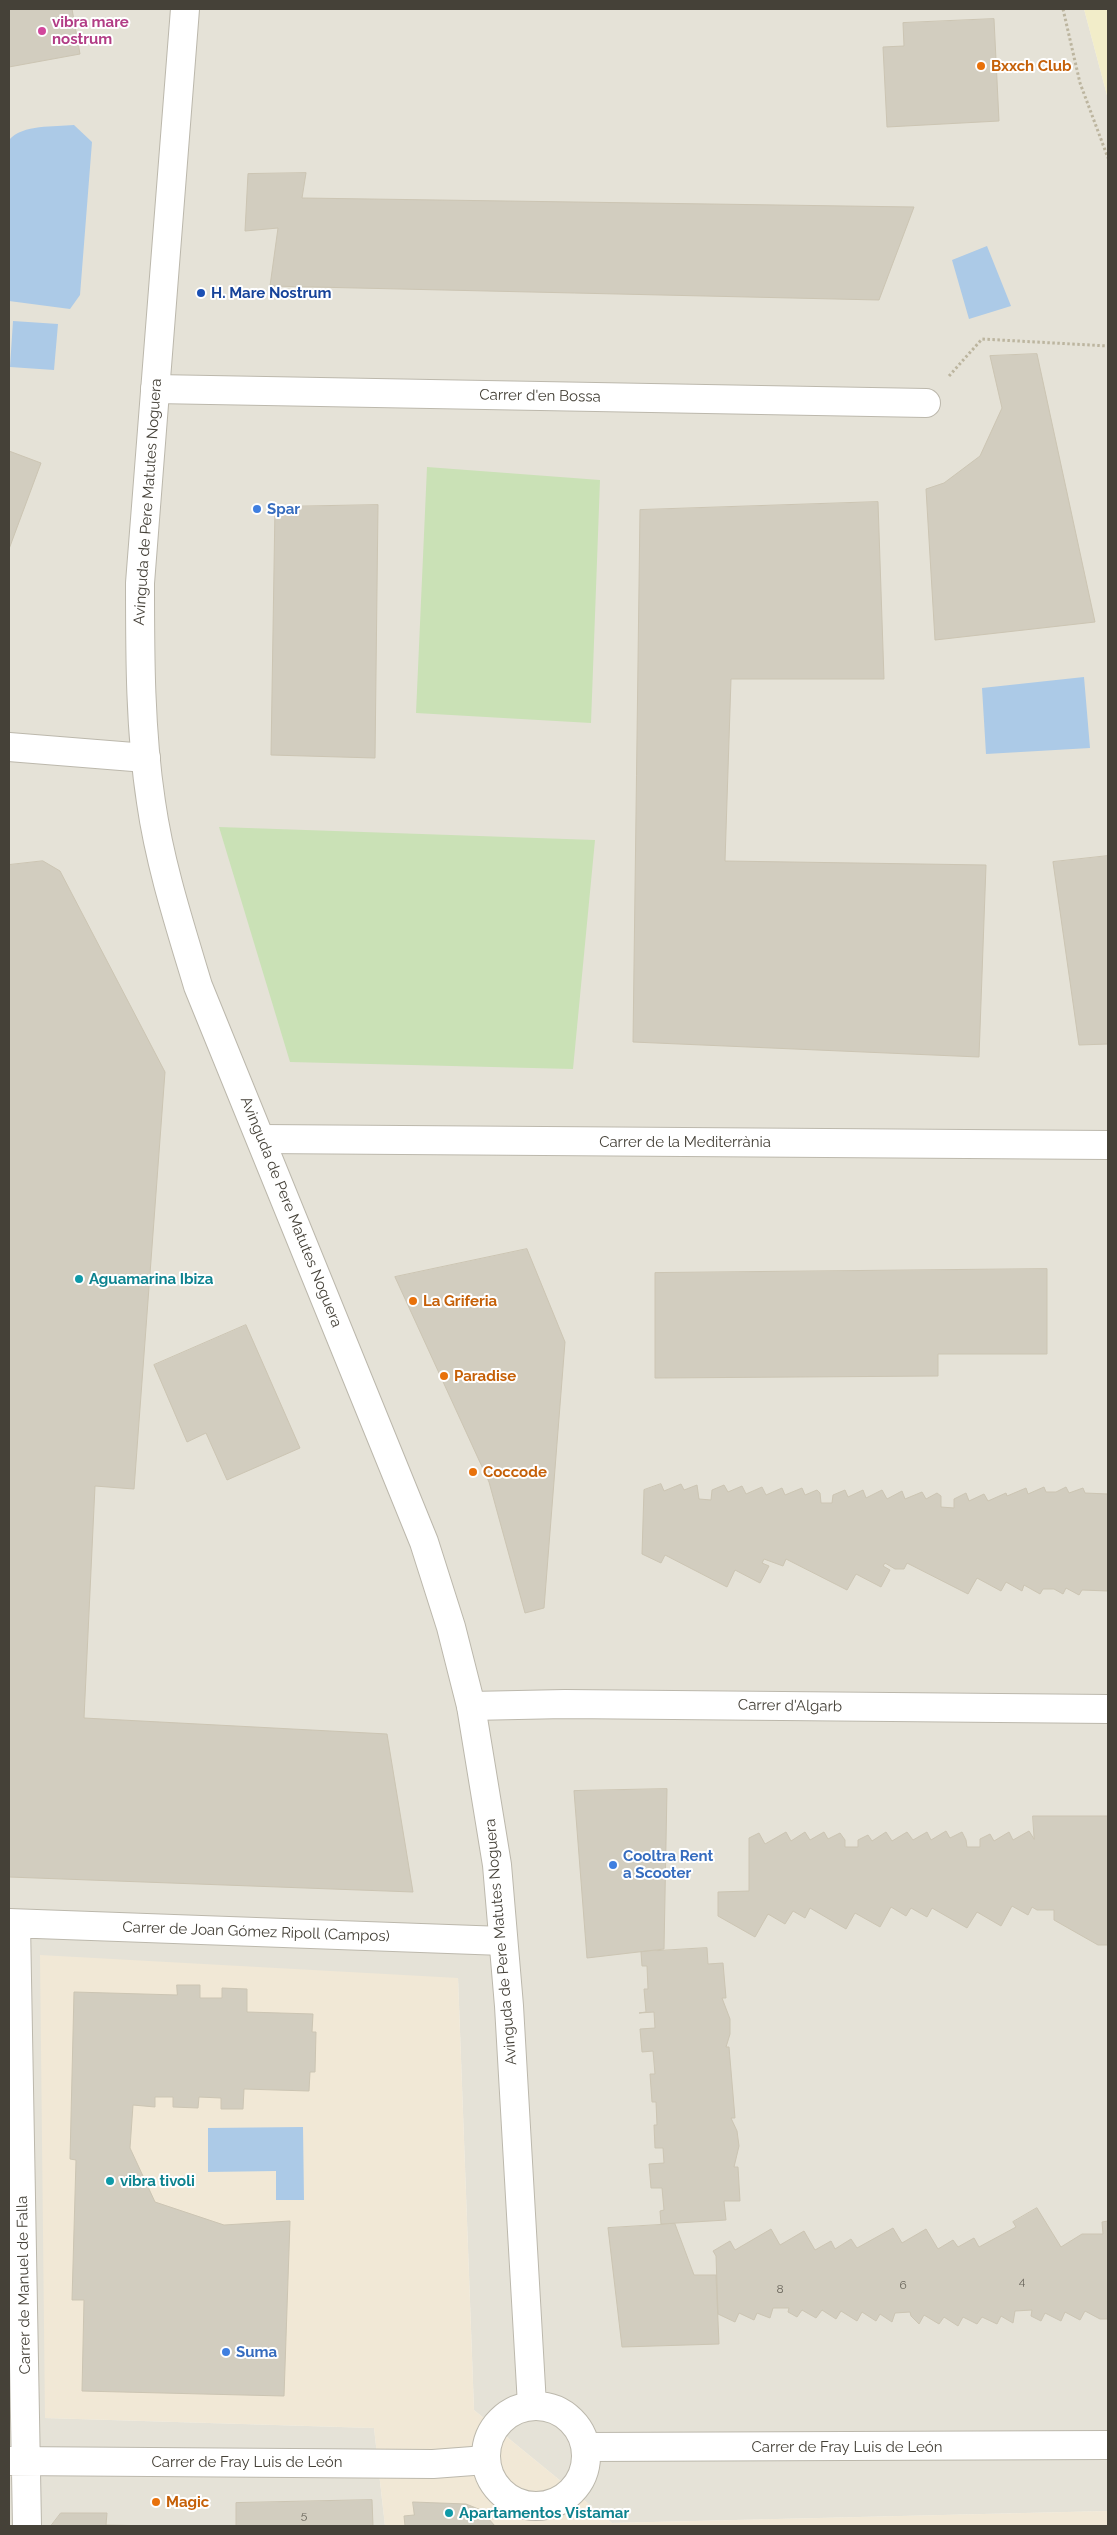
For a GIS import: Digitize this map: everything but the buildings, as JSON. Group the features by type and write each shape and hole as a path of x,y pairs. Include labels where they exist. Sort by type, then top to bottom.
{"street":[{"name":"Avinguda de Pere Matutes Noguera","path":"185,9 140,583 140,661 151,804 170,893 198,986 424,1542 451,1626 471,1706 497,1865 532,2405"},
{"name":"Carrer d'en Bossa","path":"155,389 926,403"},
{"path":"9,747 146,758"},
{"name":"Carrer de la Mediterrània","path":"261,1139 1108,1145"},
{"name":"Carrer d'Algarb","path":"471,1706 565,1704 1108,1709"},
{"name":"Carrer de Joan Gómez Ripoll (Campos)","path":"12,1924 503,1941"},
{"name":"Carrer de Manuel de Falla","path":"12,1924 18,2461 27,2526"},
{"path":"532,2405 549,2407 564,2414 577,2426 586,2447 587,2457 584,2474 576,2488 563,2499 550,2516 532,2506 516,2503 502,2494 492,2481 486,2460 491,2433 501,2419 515,2410 532,2405"},
{"name":"Carrer de Fray Luis de León","path":"586,2447 1108,2445"},
{"name":"Carrer de Fray Luis de León","path":"18,2461 433,2464 486,2460"}],"path":[{"path":"1063,9 1080,83 1108,158"},
{"path":"926,403 982,338 1108,346"}],"shaded area":[{"path":"9,9 1084,9 1108,99 1108,2511 612,2523 474,2410 458,1978 45,2418 374,2428 385,2526 9,2526"},
{"path":"40,1955 458,1978 474,2410 612,2523 1108,2511 1108,2526 385,2526 374,2428 45,2418"}],"green space":[{"path":"427,467 600,480 591,723 416,713"},
{"path":"219,827 595,840 573,1069 290,1062"}],"sand":[{"path":"1084,9 1108,9 1108,99"}],"water":[{"path":"74,125 92,142 80,295 70,309 9,301 9,140 22,131 30,129"},
{"path":"987,246 1011,306 969,319 952,260"},
{"path":"13,321 58,324 54,370 10,367"},
{"path":"1084,677 1090,748 986,754 982,688"},
{"path":"303,2127 304,2200 276,2200 276,2171 208,2172 208,2128"}],"place":[{"name":"vibra mare nostrum","path":"42,31"},
{"name":"Bxxch Club","path":"981,66"},
{"name":"H. Mare Nostrum","path":"201,293"},
{"name":"Spar","path":"257,509"},
{"name":"Aguamarina Ibiza","path":"79,1279"},
{"name":"La Griferia","path":"413,1301"},
{"name":"Paradise","path":"444,1376"},
{"name":"Coccode","path":"473,1472"},
{"name":"Cooltra Rent a Scooter","path":"613,1865"},
{"name":"vibra tivoli","path":"110,2181"},
{"name":"Suma","path":"226,2352"},
{"name":"Magic","path":"156,2502"},
{"name":"Apartamentos Vistamar","path":"449,2513"}]}
